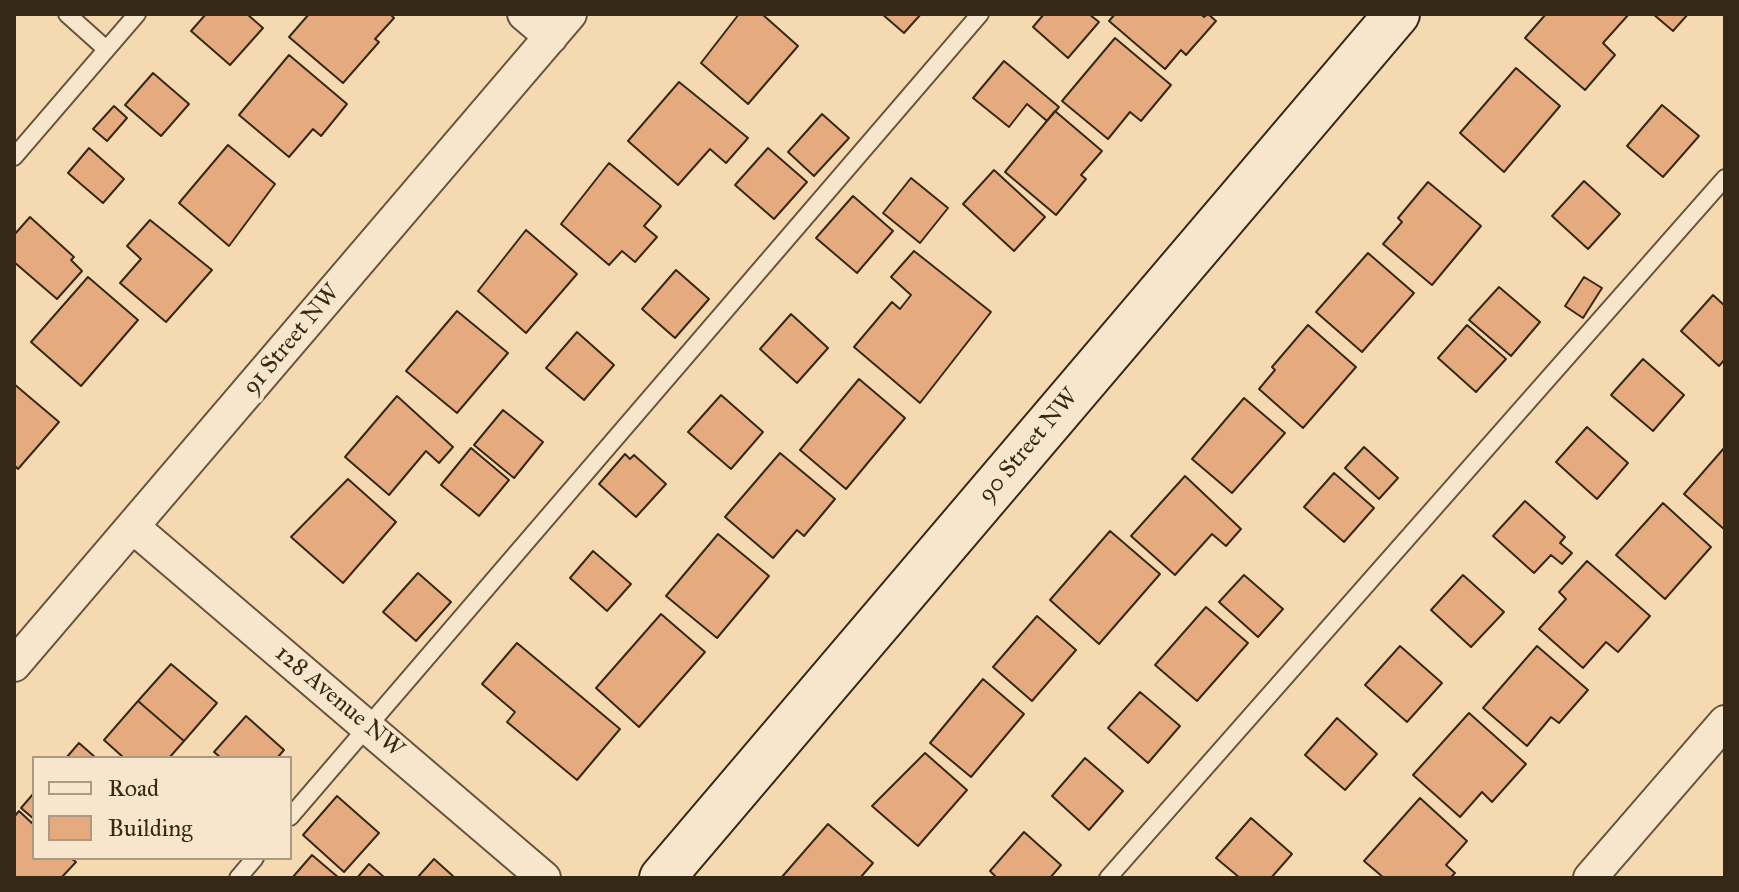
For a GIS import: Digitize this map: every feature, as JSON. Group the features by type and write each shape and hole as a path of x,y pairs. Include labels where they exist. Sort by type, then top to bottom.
{"street":[{"path":"524,14 560,25"},
{"name":"90 Street NW","path":"662,878 1397,14"},
{"name":"91 Street NW","path":"14,665 560,25"},
{"name":"128 Avenue NW","path":"133,527 544,878"},
{"path":"1590,878 1725,722"}],"lane":[{"path":"67,14 106,49"},
{"path":"14,157 137,14"},
{"path":"292,815 980,14"},
{"path":"1108,878 1725,178"},
{"path":"238,878 253,860"}],"building":[{"path":"206,14 247,14 263,28 230,65 191,31"},
{"path":"309,14 390,14 394,18 375,39 379,42 343,83 289,37"},
{"path":"739,14 762,14 798,46 748,104 701,63"},
{"path":"882,14 921,14 904,33"},
{"path":"1044,14 1089,14 1099,22 1068,58 1033,27"},
{"path":"1115,14 1201,14 1204,17 1208,14 1216,21 1186,55 1181,50 1165,69 1109,21"},
{"path":"1546,14 1629,14 1603,43 1615,55 1585,90 1525,38"},
{"path":"1653,14 1688,14 1673,31"},
{"path":"1115,38 1171,85 1141,121 1130,112 1108,139 1062,101"},
{"path":"289,55 347,104 321,136 313,129 289,157 239,115"},
{"path":"1004,61 1059,107 1047,121 1027,104 1009,127 973,98"},
{"path":"1516,68 1560,106 1504,172 1460,133"},
{"path":"153,73 189,104 161,136 125,105"},
{"path":"679,82 748,138 726,163 710,149 678,185 628,141"},
{"path":"1662,105 1699,136 1663,177 1627,146"},
{"path":"114,106 127,118 107,141 93,129"},
{"path":"1055,111 1102,151 1081,175 1086,179 1056,215 1005,172"},
{"path":"822,114 849,138 814,176 788,152"},
{"path":"228,145 275,184 229,246 179,203"},
{"path":"89,148 124,179 103,203 68,173"},
{"path":"768,148 807,182 774,219 735,185"},
{"path":"609,163 661,206 644,226 657,237 635,262 622,251 609,265 561,224"},
{"path":"994,170 1045,217 1014,251 963,204"},
{"path":"911,178 948,208 920,243 883,213"},
{"path":"1584,181 1620,214 1588,249 1552,216"},
{"path":"1428,182 1481,226 1432,285 1383,244 1402,222 1398,218"},
{"path":"853,196 893,231 857,273 816,238"},
{"path":"30,217 74,257 71,260 82,271 57,299 14,262 14,235"},
{"path":"150,220 212,270 166,322 120,283 141,259 127,246"},
{"path":"526,230 577,274 526,333 478,291"},
{"path":"914,251 991,312 920,403 854,347 892,302 900,309 911,295 891,277"},
{"path":"1368,253 1414,293 1362,352 1316,312"},
{"path":"676,270 709,299 675,338 642,309"},
{"path":"88,277 138,320 81,386 31,342"},
{"path":"1584,277 1602,288 1583,318 1565,306"},
{"path":"1499,287 1540,322 1511,356 1469,320"},
{"path":"1713,295 1725,306 1725,359 1719,366 1681,331"},
{"path":"457,311 508,353 457,413 406,371"},
{"path":"791,314 828,348 797,383 760,349"},
{"path":"1308,325 1356,367 1303,428 1259,389 1275,370 1272,367"},
{"path":"1467,325 1506,359 1476,392 1438,358"},
{"path":"577,332 614,365 584,400 546,368"},
{"path":"1643,359 1684,395 1653,431 1611,395"},
{"path":"859,379 905,418 846,489 800,450"},
{"path":"14,384 59,422 18,469 14,465"},
{"path":"721,395 763,432 731,469 688,432"},
{"path":"397,396 453,447 439,463 426,451 389,495 345,457"},
{"path":"1244,398 1285,433 1232,493 1192,459"},
{"path":"503,410 543,442 514,478 474,445"},
{"path":"1587,427 1628,463 1597,499 1556,462"},
{"path":"1364,447 1398,478 1379,499 1345,468"},
{"path":"1725,447 1725,530 1684,494"},
{"path":"471,448 509,480 479,516 441,485"},
{"path":"780,453 835,499 804,536 797,530 773,558 725,517"},
{"path":"625,454 630,459 634,455 666,484 636,517 599,484"},
{"path":"1334,473 1374,508 1344,542 1304,507"},
{"path":"1185,476 1241,529 1226,546 1212,534 1175,575 1131,536"},
{"path":"348,479 396,522 343,583 291,537"},
{"path":"1525,501 1565,537 1560,543 1572,553 1562,564 1551,555 1534,573 1493,536"},
{"path":"1663,503 1711,547 1665,599 1616,555"},
{"path":"1110,531 1160,574 1099,644 1050,600"},
{"path":"718,534 769,576 717,638 666,596"},
{"path":"593,551 631,584 607,611 570,578"},
{"path":"1587,561 1650,616 1618,652 1606,642 1583,668 1539,629 1566,599 1559,592"},
{"path":"418,573 451,602 416,641 383,612"},
{"path":"1244,575 1283,609 1258,637 1219,602"},
{"path":"1463,575 1504,612 1471,647 1431,610"},
{"path":"1206,607 1248,643 1197,701 1155,665"},
{"path":"661,614 705,652 639,727 596,688"},
{"path":"1037,616 1076,650 1032,701 993,667"},
{"path":"517,643 620,729 577,780 507,722 515,712 482,684"},
{"path":"1400,646 1442,683 1407,722 1365,685"},
{"path":"1537,646 1588,690 1559,723 1551,717 1527,746 1483,708"},
{"path":"171,664 217,703 184,741 138,701"},
{"path":"983,679 1024,714 971,777 930,743"},
{"path":"1140,692 1180,726 1148,763 1108,728"},
{"path":"138,701 184,741 171,756 122,756 104,740"},
{"path":"1469,713 1526,764 1492,802 1482,792 1460,817 1413,775"},
{"path":"246,716 284,750 279,756 219,756 214,752"},
{"path":"1337,718 1377,754 1345,790 1305,755"},
{"path":"79,743 94,756 68,756"},
{"path":"925,753 967,790 918,846 872,806"},
{"path":"1085,758 1123,791 1089,830 1052,796"},
{"path":"32,795 32,817 21,808"},
{"path":"337,796 379,833 344,872 303,835"},
{"path":"1420,798 1467,841 1446,865 1455,873 1450,878 1384,878 1364,861"},
{"path":"19,811 32,823 32,860 76,862 61,878 14,878 14,817"},
{"path":"1251,818 1292,854 1271,878 1240,878 1216,858"},
{"path":"828,824 873,863 860,878 781,878"},
{"path":"1024,832 1061,865 1050,878 997,878 990,871"},
{"path":"312,855 339,878 292,878"},
{"path":"434,859 454,877 454,878 417,878"},
{"path":"369,864 385,878 357,878"}]}
